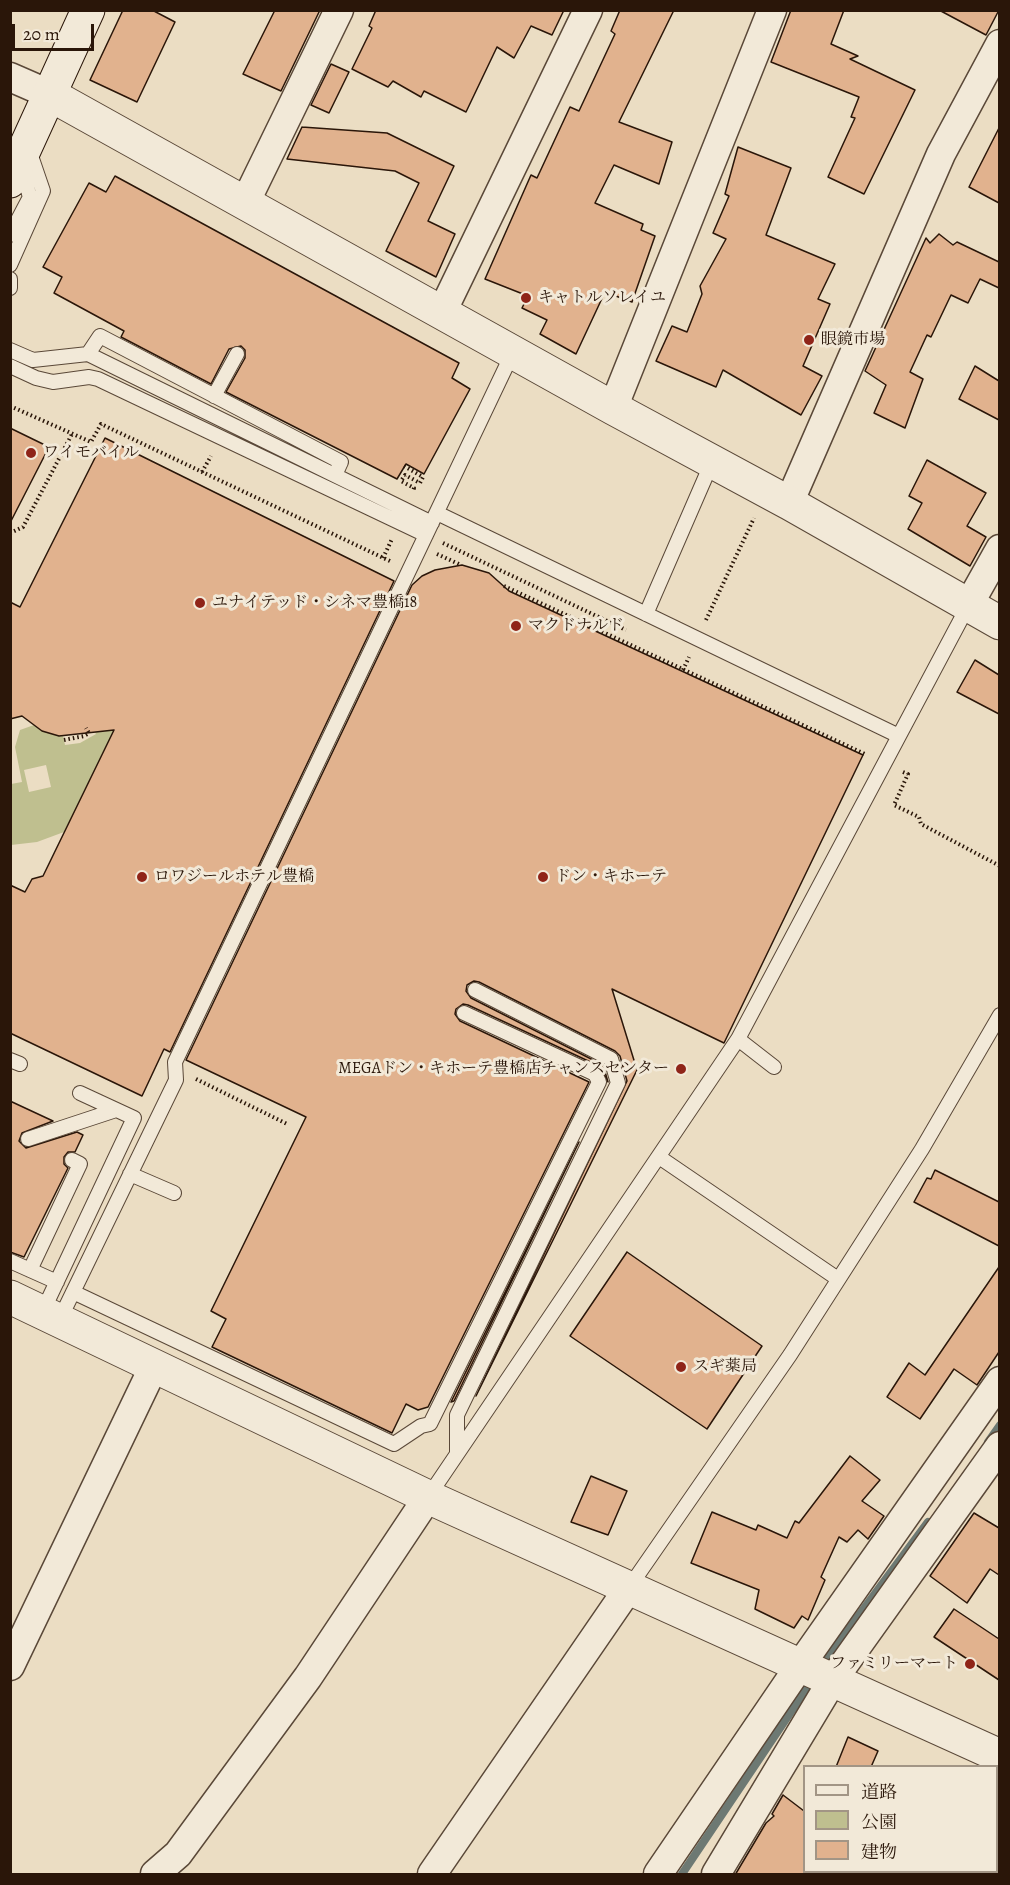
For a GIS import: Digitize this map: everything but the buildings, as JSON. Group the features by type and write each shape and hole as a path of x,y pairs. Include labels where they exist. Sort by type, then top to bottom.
{"street":[{"path":"19,163 88,10"},
{"path":"245,203 339,10"},
{"path":"442,312 588,10"},
{"path":"613,408 772,10"},
{"path":"774,505 941,154 999,44"},
{"path":"10,77 50,94 712,461 774,505 999,623"},
{"path":"968,606 999,549"},
{"path":"10,1298 428,1497 999,1756"},
{"path":"10,1666 154,1366"},
{"path":"658,1875 799,1667 999,1381"},
{"path":"716,1875 832,1681 999,1446"},
{"path":"154,1875 178,1854 308,1677 428,1497"},
{"path":"432,1875 628,1589"}],"lane":[{"path":"10,235 30,197 19,163"},
{"path":"10,265 43,191 19,163"},
{"path":"10,279 10,288"},
{"path":"88,354 100,336 212,398 340,462 335,475"},
{"path":"10,350 33,360 88,354 212,398 335,475 432,524"},
{"path":"51,1317 73,1292 101,1250 130,1174 176,1080 175,1062 513,352"},
{"path":"212,398 237,354"},
{"path":"10,366 36,378 53,382 89,377 98,379 646,614 899,736"},
{"path":"646,614 712,461"},
{"path":"428,1497 738,1039 968,606"},
{"path":"457,1453 457,1415 618,1083 611,1059 475,990"},
{"path":"73,1292 371,1428 394,1444 421,1426 430,1424 599,1082 595,1074 464,1013"},
{"path":"628,1589 790,1355 922,1149 999,1015"},
{"path":"738,1039 774,1067"},
{"path":"51,1317 57,1282 134,1118 80,1093"},
{"path":"28,1140 116,1110"},
{"path":"658,1157 838,1279"},
{"path":"30,1270 80,1164 72,1160"},
{"path":"130,1174 174,1193"},
{"path":"10,1261 57,1282"}],"path":[{"path":"10,533 23,527 72,434"},
{"path":"201,450 222,460"},
{"path":"404,466 423,477 420,483 405,475"},
{"path":"683,669 774,505"},
{"path":"380,536 417,554"},
{"path":"433,552 461,565"},
{"path":"64,740 90,733 86,728"},
{"path":"885,763 908,774 894,806 919,817 921,824 999,866"}],"green space":[{"path":"118,721 64,832 37,842 11,845 11,784 22,782 15,747 20,730 34,725 63,735 65,745 80,743 96,734 91,726","holes":["46,765 51,787 29,792 24,770"]}],"waterway":[{"path":"988,1442 1000,1425"},
{"path":"820,1668 928,1522"},
{"path":"682,1874 813,1679"}],"place":[{"name":"キャトルソレイユ","path":"526,298"},
{"name":"眼鏡市場","path":"809,340"},
{"name":"ワイモバイル","path":"31,453"},
{"name":"ユナイテッド・シネマ豊橋18","path":"200,603"},
{"name":"マクドナルド","path":"516,626"},
{"name":"ロワジールホテル豊橋","path":"142,877"},
{"name":"ドン・キホーテ","path":"543,877"},
{"name":"MEGAドン・キホーテ豊橋店チャンスセンター","path":"681,1069"},
{"name":"スギ薬局","path":"681,1367"},
{"name":"ファミリーマート","path":"970,1664"}]}
